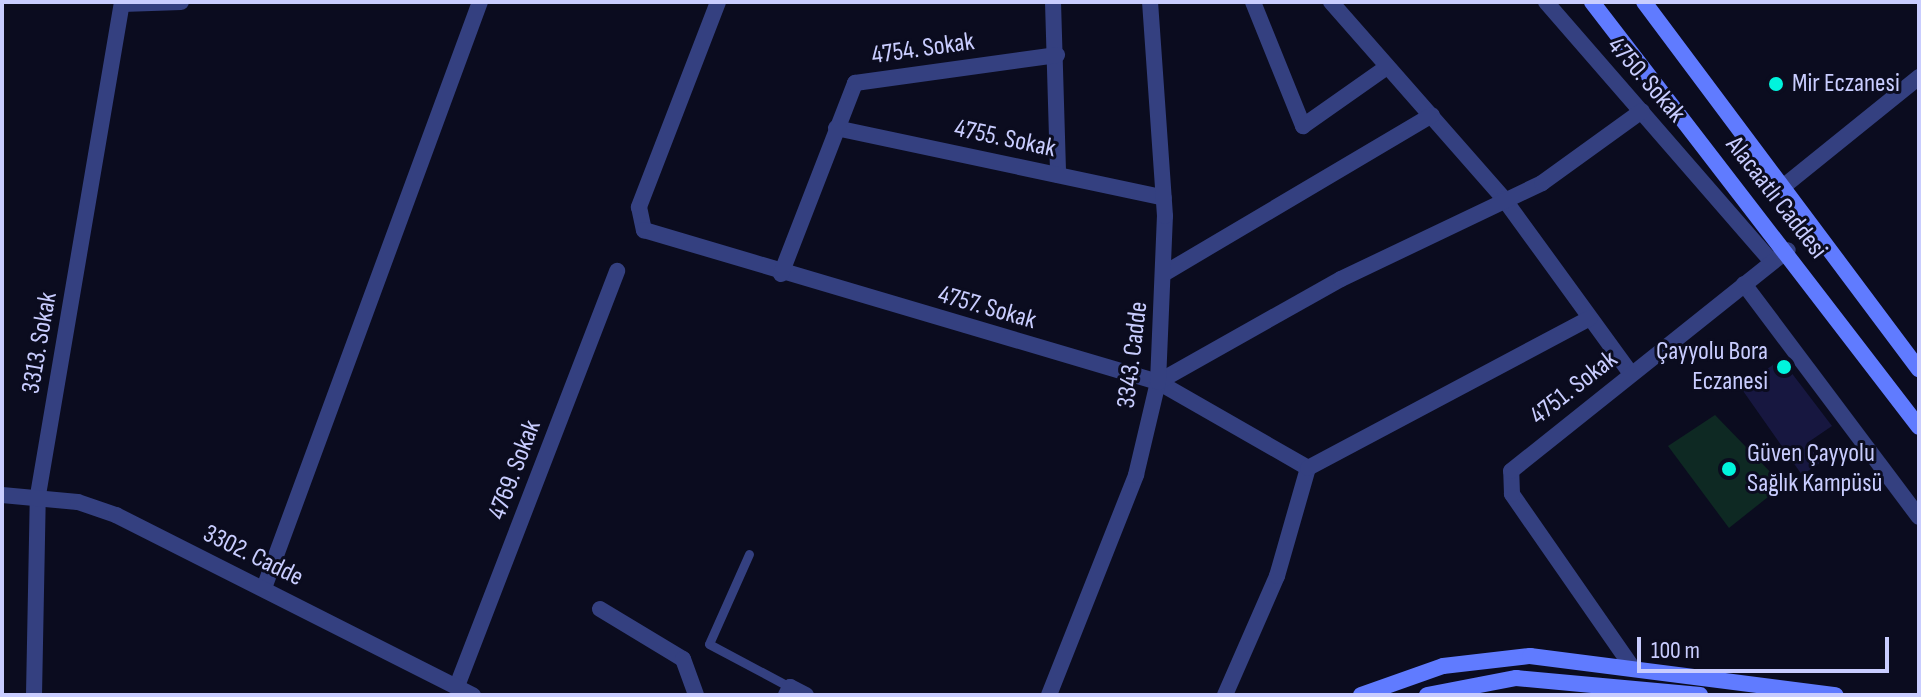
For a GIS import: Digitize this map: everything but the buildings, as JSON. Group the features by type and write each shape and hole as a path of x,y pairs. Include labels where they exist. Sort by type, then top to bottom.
{"main road":[{"name":"Alacaatlı Caddesi","path":"1592,2 1788,250 1919,427"},
{"name":"Alacaatlı Caddesi","path":"1644,2 1919,369"},
{"path":"1361,695 1487,660 1630,664 1836,695"},
{"path":"1427,695 1516,678 1700,695"}],"street":[{"path":"122,3 181,2"},
{"path":"264,588 480,2"},
{"name":"4757. Sokak","path":"718,2 639,207 640,224 653,235 1158,382 1308,468"},
{"path":"1053,2 1057,55 1058,175"},
{"name":"3343. Cadde","path":"1049,695 1136,475 1158,382 1165,273 1164,198 1150,2"},
{"path":"1253,2 1303,126 1387,67"},
{"path":"1331,2 1504,199 1631,374"},
{"name":"4750. Sokak","path":"1546,2 1772,262"},
{"name":"3313. Sokak","path":"34,695 38,495 122,3"},
{"name":"4754. Sokak","path":"781,274 855,83 1057,55"},
{"path":"1784,186 1919,77"},
{"path":"1158,382 1341,279 1542,183 1642,111"},
{"path":"1165,273 1432,115"},
{"name":"4755. Sokak","path":"836,128 1164,198"},
{"name":"4751. Sokak","path":"1630,664 1508,479 1515,463 1788,250"},
{"name":"4769. Sokak","path":"457,686 617,271"},
{"path":"1744,284 1919,517"},
{"path":"1225,695 1277,576 1308,468 1590,318"},
{"name":"3302. Cadde","path":"2,495 38,495 116,515 473,695"},
{"path":"600,609 683,659 696,695"},
{"path":"788,691 806,695"}],"lane":[{"path":"749,554 709,644 788,691"}],"green space":[{"path":"1715,415 1783,485 1729,528 1668,446"}],"place":[{"name":"Mir Eczanesi","path":"1776,84"},
{"name":"Çayyolu Bora Eczanesi","path":"1784,367"},
{"name":"Güven Çayyolu Sağlık Kampüsü","path":"1729,469"}]}
